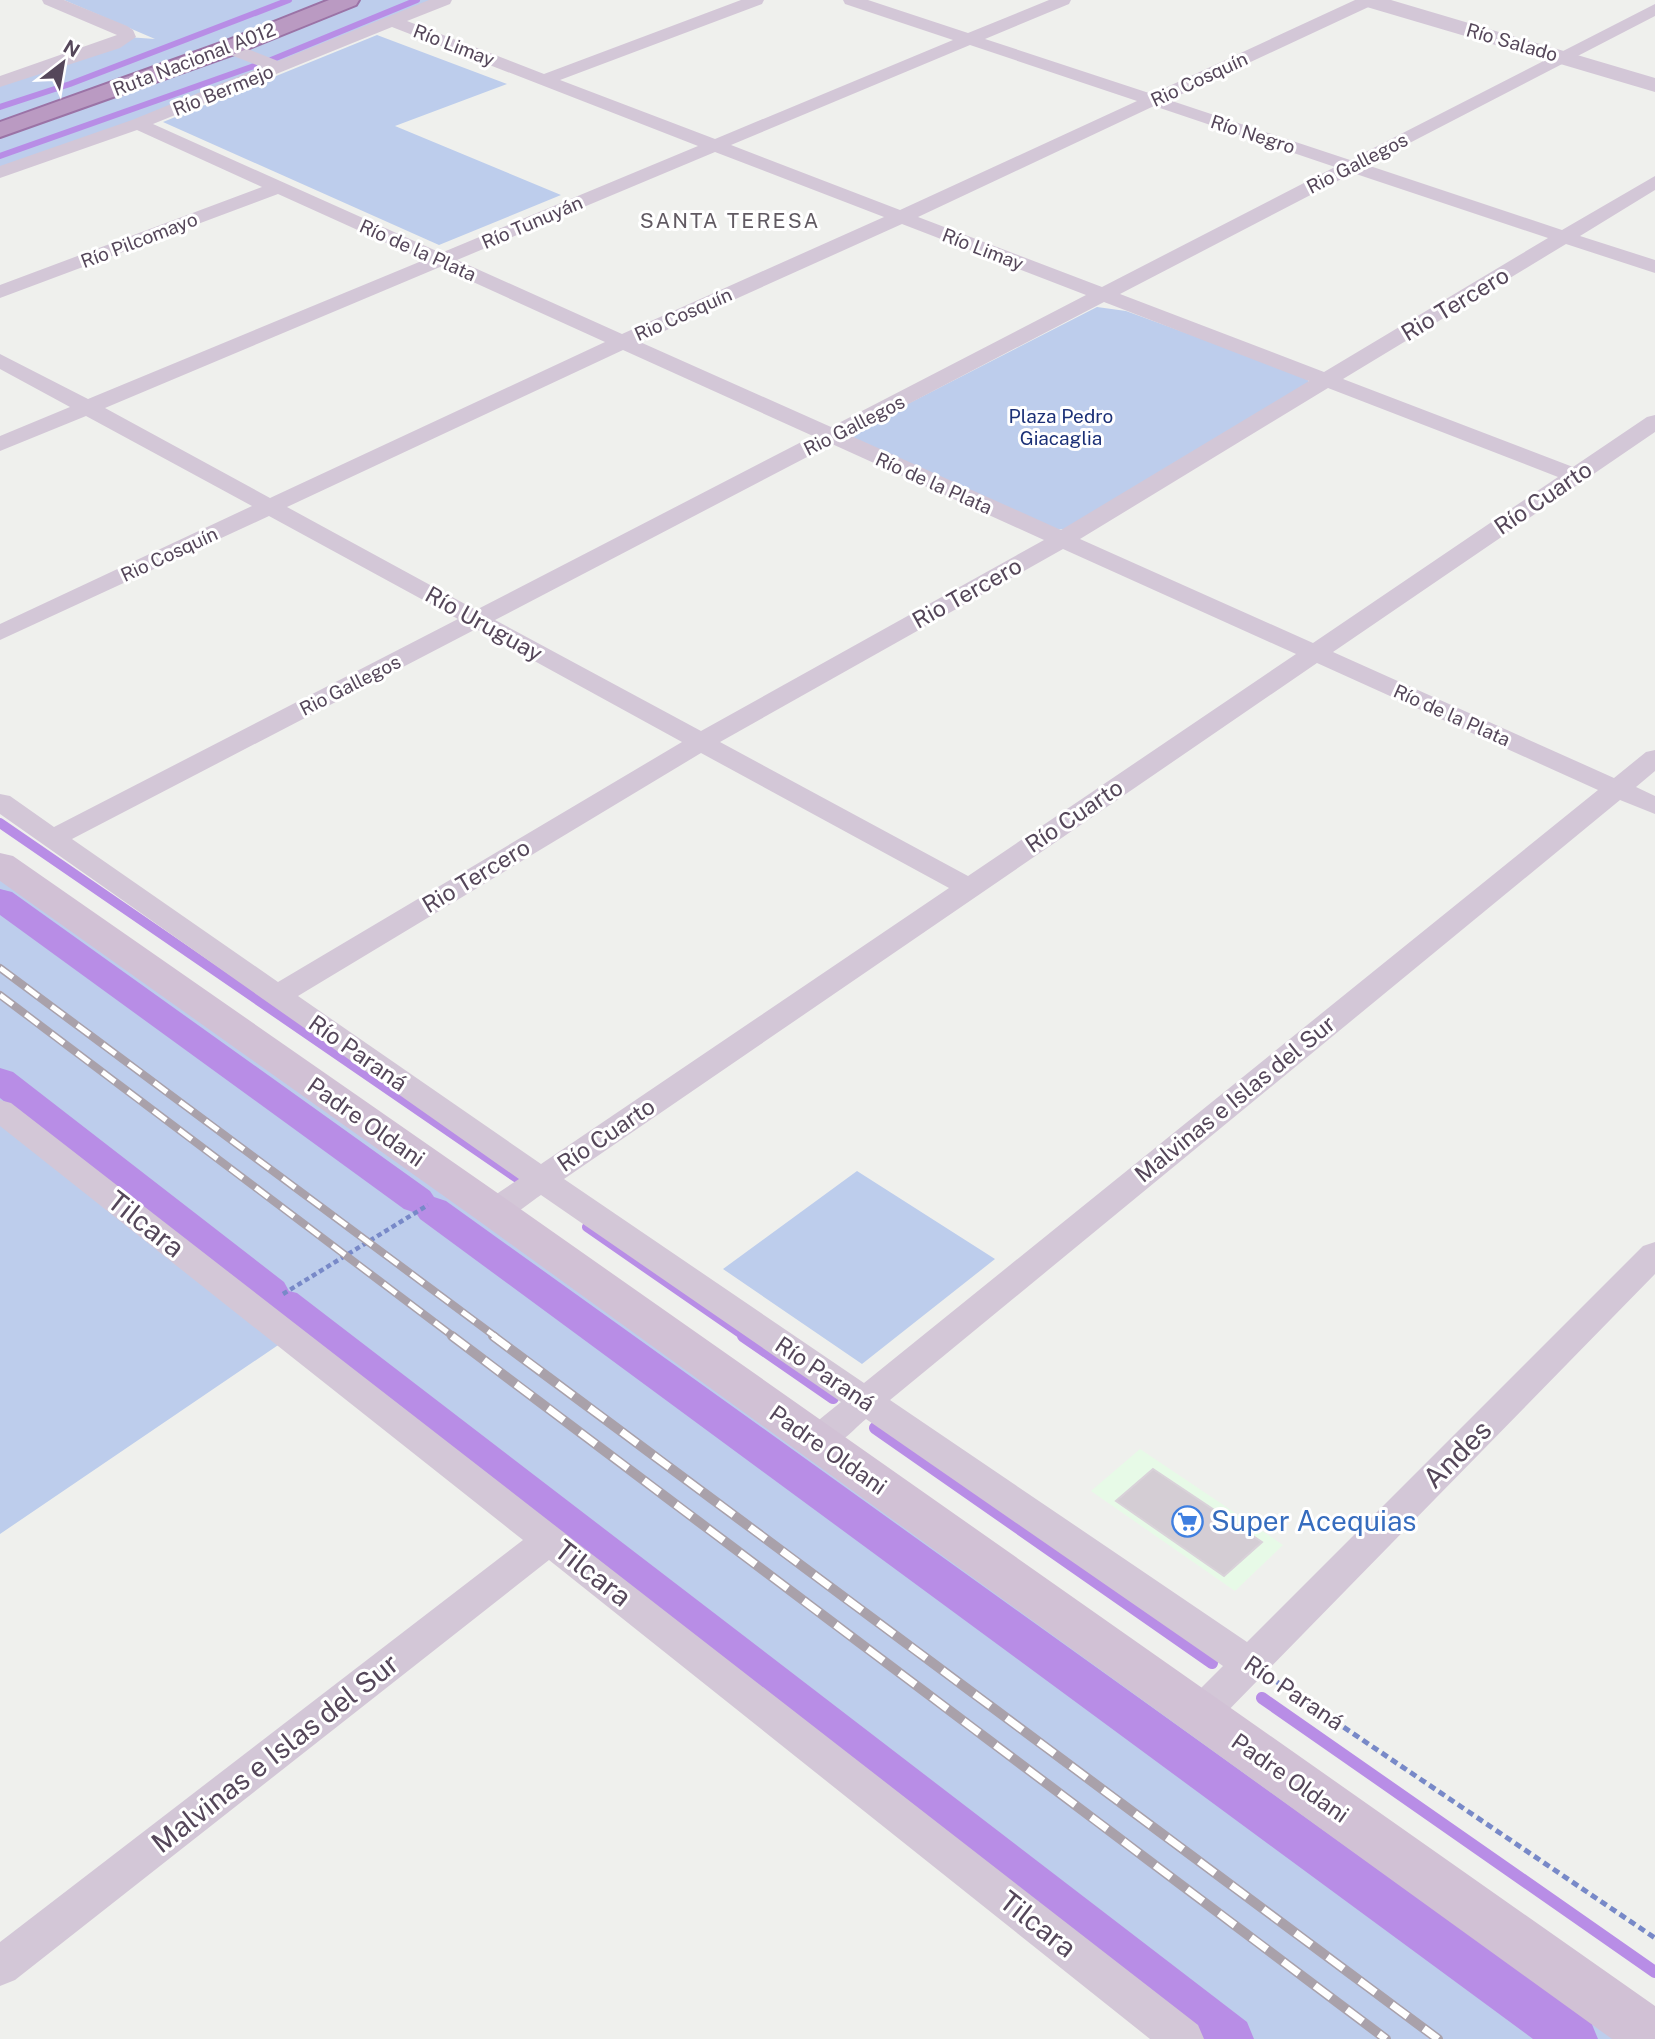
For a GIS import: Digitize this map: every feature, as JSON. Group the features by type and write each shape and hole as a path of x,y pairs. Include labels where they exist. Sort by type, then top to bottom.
{"highway":[{"name":"Ruta Nacional A012","path":"0,130 229,48 348,0"}],"main road":[{"name":"Padre Oldani","path":"0,864 1655,2038"}],"street":[{"path":"0,82 114,44 127,37 121,30 50,0"},
{"name":"Río Bermejo","path":"0,173 138,124 444,0"},
{"path":"544,80 756,0"},
{"name":"Río Negro","path":"850,0 1655,267"},
{"name":"Río Tunuyán","path":"0,444 1063,0"},
{"name":"Río Salado","path":"1369,0 1655,85"},
{"name":"Rio Cosquín","path":"0,633 622,342 901,217 1369,0"},
{"name":"Rio Gallegos","path":"52,839 1655,9"},
{"name":"Río Limay","path":"391,21 1576,476"},
{"path":"229,48 279,68"},
{"name":"Río de la Plata","path":"138,124 1655,806"},
{"name":"Rio Tercero","path":"276,996 701,742 1062,540 1655,182"},
{"name":"Río Pilcomayo","path":"0,292 279,187"},
{"name":"Río Uruguay","path":"0,360 969,888"},
{"name":"Río Cuarto","path":"477,1200 541,1179 1655,422"},
{"name":"Malvinas e Islas del Sur","path":"816,1441 1655,758"},
{"name":"Río Paraná","path":"0,803 541,1179 1250,1664"},
{"name":"Tilcara","path":"0,1110 550,1539 1177,2037"},
{"name":"Andes","path":"1200,1714 1655,1254"},
{"name":"Malvinas e Islas del Sur","path":"0,1967 550,1539"}],"path":[{"path":"257,1311 477,1200"},
{"name":"Río Paraná","path":"1250,1664 1655,1938"}],"shaded area":[{"path":"1140,1449 1283,1545 1235,1591 1091,1491"}],"green space":[{"path":"64,0 444,0 0,172 0,82 127,37 155,39"},
{"path":"377,35 507,84 395,126 561,195 439,245 163,122"},
{"name":"Plaza Pedro Giacaglia","path":"1097,307 1126,311 1306,377 1310,384 1066,529 1052,530 847,435"},
{"path":"0,864 1655,2039 1183,2039 290,1337 0,1534"},
{"path":"857,1171 995,1259 862,1364 723,1269"}],"building":[{"name":"Super Acequias","path":"1153,1469 1262,1542 1224,1576 1116,1501"}],"waterway":[{"path":"0,107 70,84 289,0"},
{"path":"271,60 417,0"},
{"path":"0,156 254,66"},
{"path":"0,823 517,1178"},
{"path":"0,899 417,1200"},
{"path":"0,1080 270,1292"},
{"path":"433,1210 1573,2039"},
{"path":"587,1227 746,1337"},
{"path":"283,1303 1229,2039"},
{"path":"743,1336 833,1398"},
{"path":"875,1428 1212,1663"},
{"path":"1262,1698 1655,1972"}],"railway":[{"path":"0,968 496,1337"},
{"path":"0,995 454,1337"},
{"path":"452,1336 1386,2039"},
{"path":"493,1336 1438,2039"}],"place":[{"name":"Super Acequias","path":"1188,1521"}],"district":[{"name":"SANTA TERESA","path":"730,221"}]}
